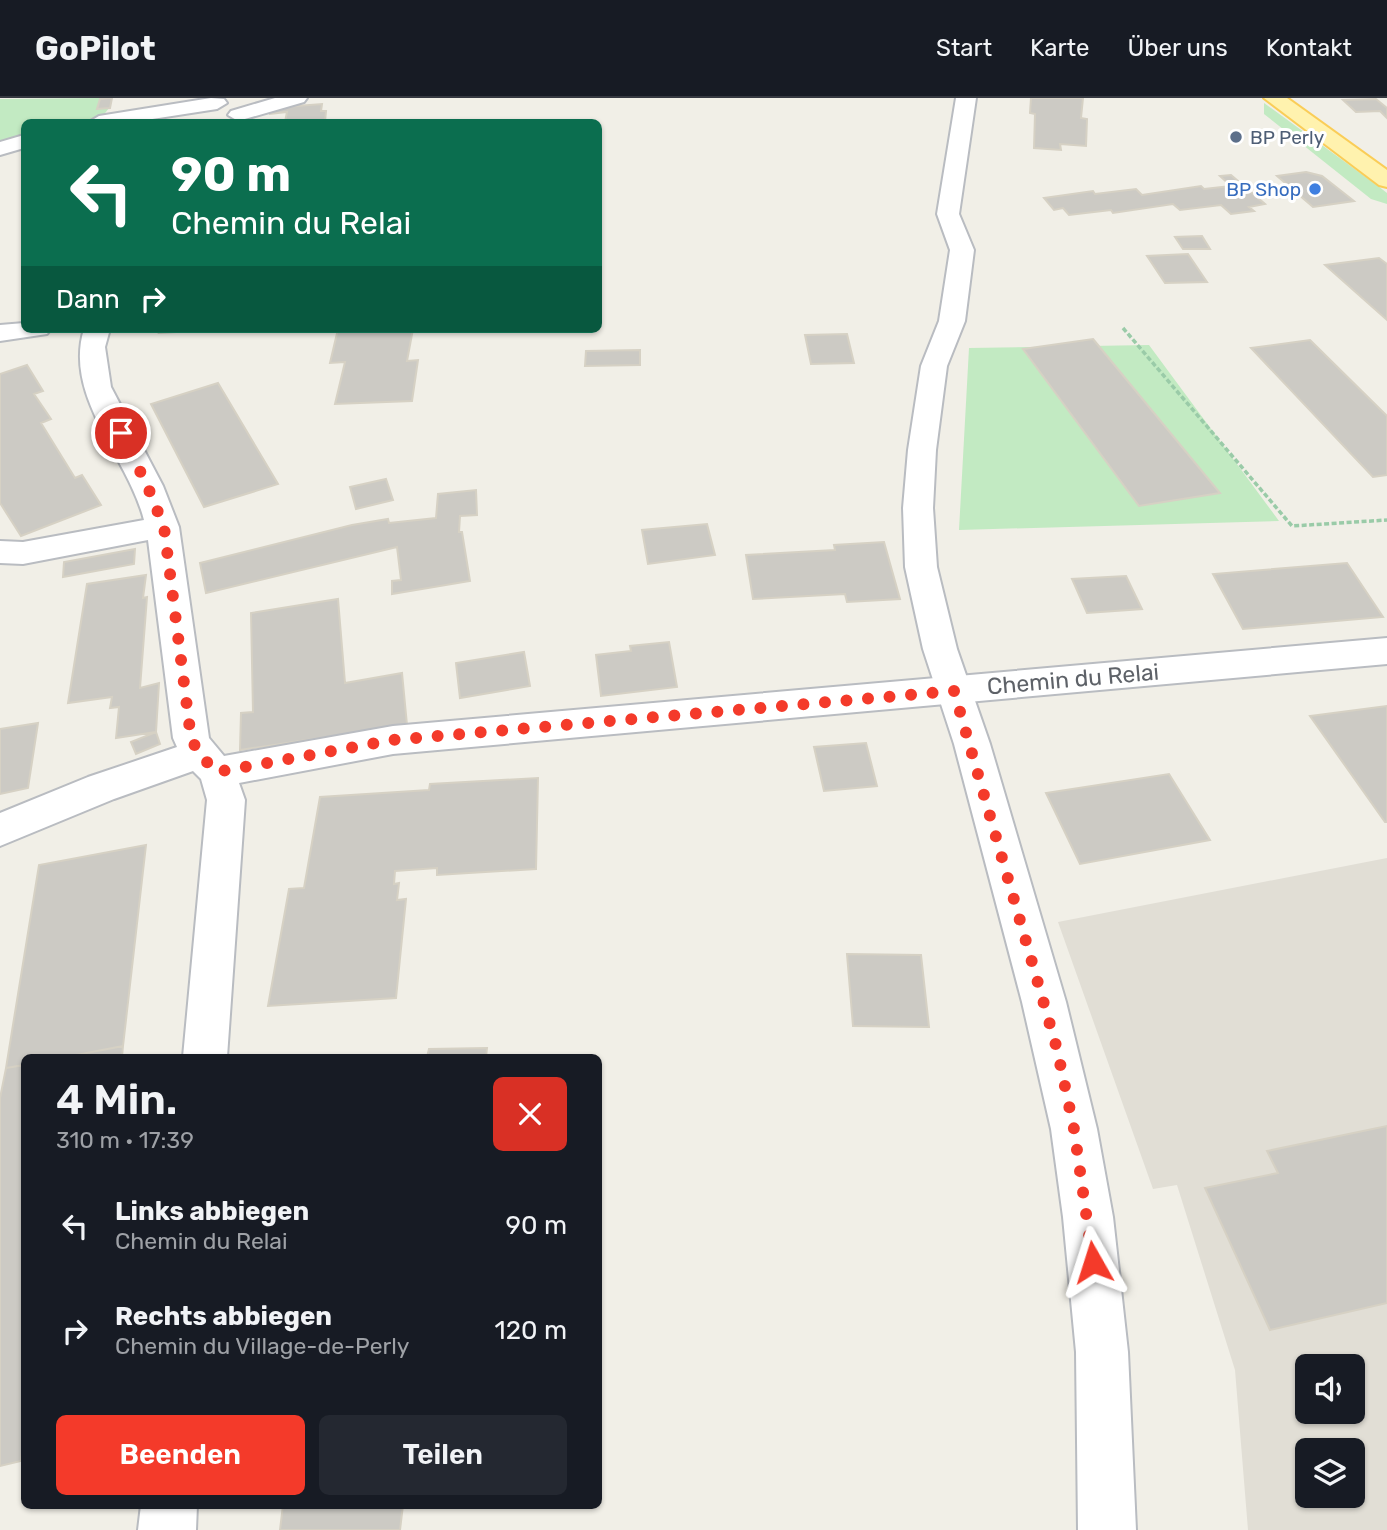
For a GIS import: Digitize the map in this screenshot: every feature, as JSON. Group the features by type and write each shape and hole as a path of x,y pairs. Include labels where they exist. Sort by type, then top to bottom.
{"main road":[{"path":"1274,98 1387,180"}],"street":[{"path":"115,119 216,100 219,109 237,119 297,98"},
{"path":"966,98 948,214 950,227 959,239 962,250 952,321 933,366 918,508 921,567 929,610 1034,963 1074,1129 1088,1217 1102,1352 1107,1530"},
{"path":"0,149 21,142"},
{"path":"0,333 21,331"},
{"path":"95,333 92,352 102,397 147,485 164,527 191,738 208,763 226,800 205,1054"},
{"path":"0,552 23,553 164,527"},
{"name":"Chemin du Relai","path":"0,830 101,788 208,763 393,740 1387,651"},
{"path":"167,1530 169,1509"}],"path":[{"path":"1124,328 1292,526 1387,520"}],"shaded area":[{"path":"1387,858 1387,1530 1248,1530 1235,1370 1177,1185 1153,1189 1058,922"}],"green space":[{"path":"100,98 98,109 109,108 102,117 92,119 21,119 21,137 0,144 0,99"},
{"path":"1264,103 1387,193 1387,204 1371,199 1264,114"},
{"path":"1149,345 1279,521 959,530 969,348"}],"building":[{"path":"112,98 110,108 97,109 100,99"},
{"path":"1031,98 1083,98 1081,118 1087,119 1086,146 1060,144 1061,150 1034,148 1035,114 1030,113"},
{"path":"1376,99 1387,108 1387,118 1380,111 1356,112 1343,100"},
{"path":"322,104 321,111 326,111 325,119 286,119 287,112 270,114 270,108"},
{"name":"BP Shop","path":"1306,172 1322,176 1354,201 1313,207 1277,176"},
{"path":"1231,175 1265,204 1249,207 1254,211 1231,214 1221,205 1180,210 1173,204 1113,213 1111,210 1069,215 1063,208 1054,210 1044,198 1093,191 1095,194 1136,189 1142,195 1201,186 1204,189 1231,186 1220,176"},
{"path":"1202,236 1210,249 1183,249 1175,237"},
{"path":"1188,254 1207,282 1165,283 1147,256"},
{"path":"1379,258 1387,264 1387,320 1325,265"},
{"path":"337,333 412,333 407,361 418,360 412,401 335,404 345,362 330,363"},
{"path":"847,334 854,363 811,364 805,335"},
{"path":"1093,339 1220,493 1139,506 1023,349"},
{"path":"1310,340 1387,416 1387,475 1373,477 1251,348"},
{"path":"640,350 640,365 585,366 586,351"},
{"path":"27,365 43,391 34,394 51,419 41,423 75,478 82,475 101,505 21,536 0,503 0,374"},
{"path":"218,383 278,484 204,507 151,404"},
{"path":"386,479 393,500 356,509 350,487"},
{"path":"476,490 477,515 460,516 459,532 462,532 470,581 392,594 392,581 401,580 397,547 206,593 200,563 352,525 388,519 389,523 436,518 438,494"},
{"path":"707,524 715,555 648,564 642,530"},
{"path":"884,542 900,599 847,602 845,594 753,599 746,555 835,550 834,545"},
{"path":"135,549 134,564 63,577 64,562"},
{"path":"1347,563 1383,617 1243,629 1213,574"},
{"path":"146,575 143,598 147,597 140,688 159,683 156,732 116,738 119,707 110,708 112,697 68,703 87,584"},
{"path":"1126,576 1142,609 1087,613 1072,579"},
{"path":"338,599 345,683 402,673 407,725 240,750 241,713 253,712 251,613"},
{"path":"669,642 677,687 601,696 596,655 631,651 630,646"},
{"path":"524,652 530,686 460,698 456,663"},
{"path":"1387,706 1387,822 1385,822 1310,716"},
{"path":"38,723 28,788 0,794 0,729"},
{"path":"156,732 160,744 136,754 131,742"},
{"path":"866,743 877,786 824,791 814,747"},
{"path":"1169,774 1210,840 1080,864 1046,793"},
{"path":"538,778 536,869 437,875 437,868 395,871 394,884 399,883 397,900 406,899 396,998 268,1006 289,889 304,888 320,797 429,790 430,784"},
{"path":"146,845 123,1046 82,1054 21,1054 21,1066 6,1068 39,865"},
{"path":"847,954 921,955 929,1027 853,1026"},
{"path":"123,1046 122,1054 82,1054"},
{"path":"487,1048 486,1054 428,1054 429,1049"},
{"path":"21,1066 21,1461 0,1466 0,1098 6,1068"},
{"path":"1387,1126 1387,1303 1270,1330 1205,1188 1278,1173 1267,1151"},
{"path":"283,1509 403,1509 400,1530 280,1530"}],"place":[{"name":"BP Perly","path":"1236,137"},
{"name":"BP Shop","path":"1315,189"}],"route":[{"path":"121,433 164,527 191,738 199,754 217,772 263,761 393,740 568,727 954,691 972,744 1057,1049 1074,1129 1093,1262"}]}
